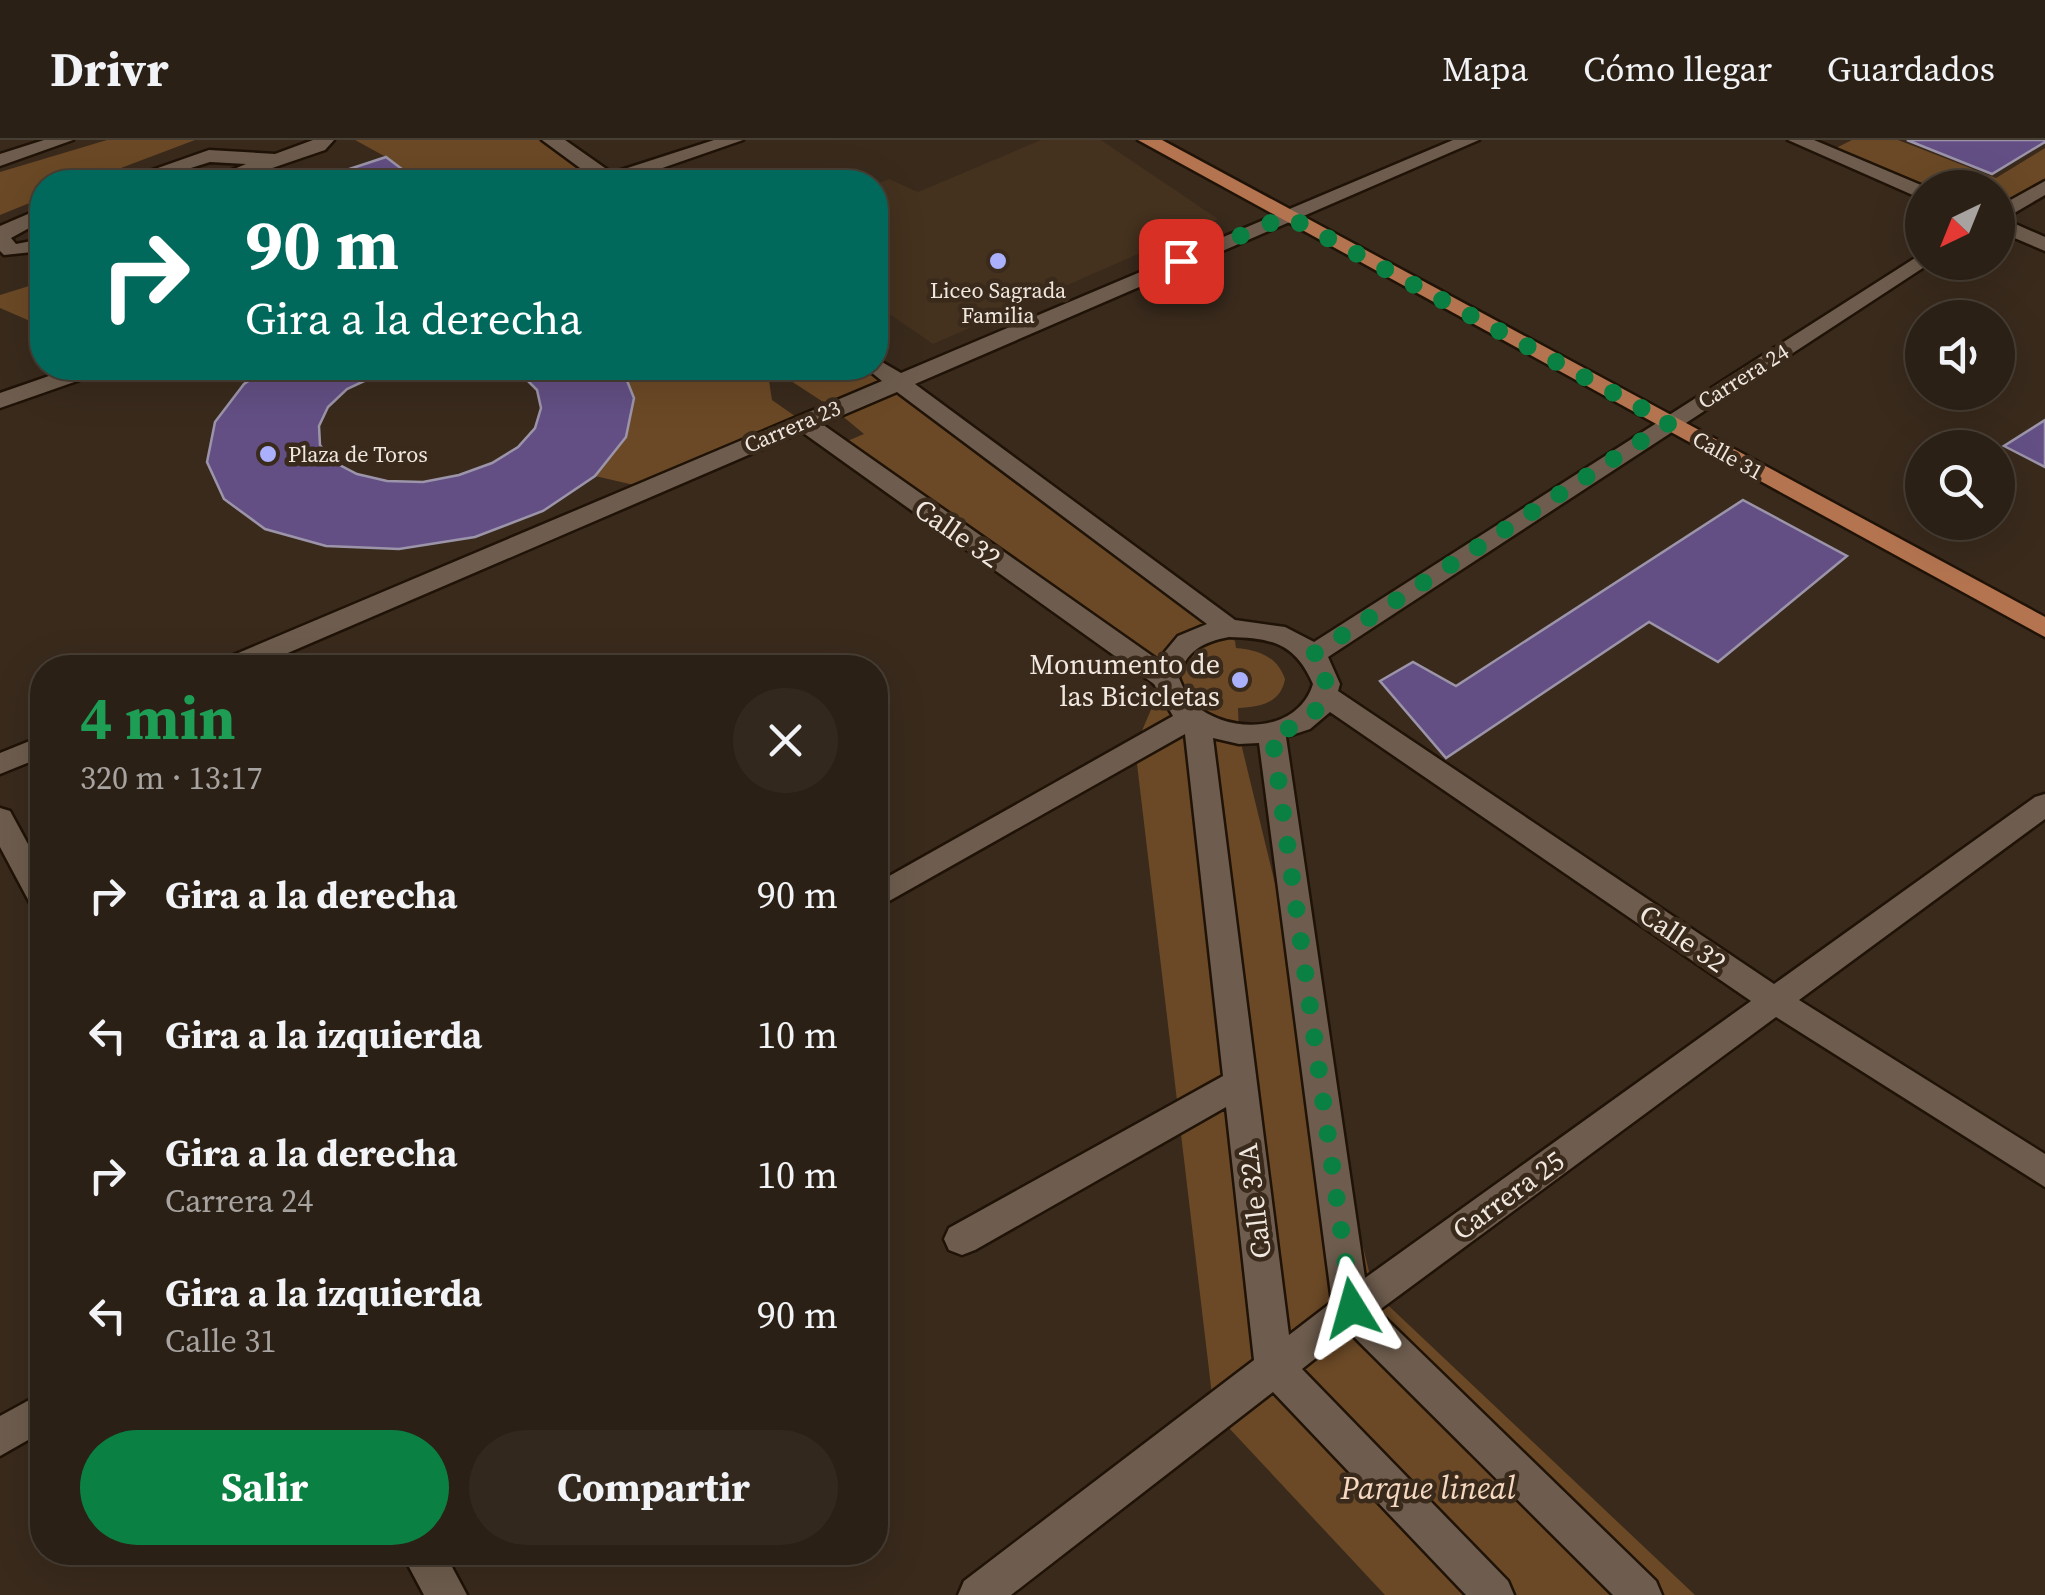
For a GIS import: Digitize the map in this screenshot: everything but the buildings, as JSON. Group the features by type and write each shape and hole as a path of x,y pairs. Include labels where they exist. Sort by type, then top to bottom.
{"main road":[{"name":"Calle 31","path":"1148,140 2045,628"}],"street":[{"path":"0,160 63,140"},
{"path":"247,170 318,146 324,140"},
{"path":"552,140 593,170"},
{"path":"644,170 732,140"},
{"name":"Carrera 23","path":"257,655 1470,140"},
{"path":"1798,140 1905,185"},
{"path":"165,170 209,156 276,160"},
{"path":"2015,205 2045,188"},
{"path":"30,219 0,237 11,251 30,247"},
{"path":"2015,231 2045,244"},
{"name":"Carrera 24","path":"1312,655 1905,273"},
{"path":"888,374 1229,628"},
{"path":"0,401 59,380"},
{"name":"Calle 32","path":"802,421 1165,678"},
{"path":"1229,628 1275,633 1312,655 1326,682 1325,695 1307,720 1272,734 1239,735 1194,720 1177,706 1165,678 1167,665 1182,644 1196,636 1229,628"},
{"name":"Calle 32","path":"1325,695 1774,1000 2045,1172"},
{"path":"888,891 1194,720"},
{"name":"Calle 32A","path":"1194,720 1274,1367"},
{"path":"1272,734 1352,1308 1642,1595"},
{"path":"0,764 30,751"},
{"name":"Carrera 25","path":"978,1595 1352,1308 2045,804"},
{"path":"0,819 30,875"},
{"path":"962,1239 1240,1083"},
{"path":"1274,1367 1494,1595"},
{"path":"0,1438 30,1419"},
{"path":"429,1565 447,1595"}],"shaded area":[{"name":"Liceo Sagrada Familia","path":"1041,140 1101,140 1218,219 933,344 888,313 888,179 918,192"}],"green space":[{"path":"107,140 195,140 116,170 30,170 30,203 0,215 0,172"},
{"path":"355,140 552,140 596,170 403,170"},
{"path":"1852,140 1898,140 1975,170 1905,170 1905,179 1834,149"},
{"path":"2045,148 2045,179 2015,197 2015,170 2009,170"},
{"path":"30,286 30,321 0,308 0,295"},
{"name":"Parque lineal","path":"888,375 898,381 1235,641 1236,648 1259,653 1282,671 1285,679 1279,694 1268,702 1238,708 1239,735 1374,1292 1695,1595 1385,1595 1214,1412 1135,747 1165,677 1139,644 1119,637 845,442 864,434 789,380 888,380"},
{"path":"627,380 769,380 772,400 802,421 647,488 595,476 626,437 634,398"}],"place":[{"name":"Liceo Sagrada Familia","path":"998,261"},
{"name":"Plaza de Toros","path":"268,454"},
{"name":"Monumento de las Bicicletas","path":"1240,680"}],"route":[{"path":"1181,261 1287,216 1669,423 1312,655 1326,682 1319,708 1307,720 1272,734 1352,1308"}]}
